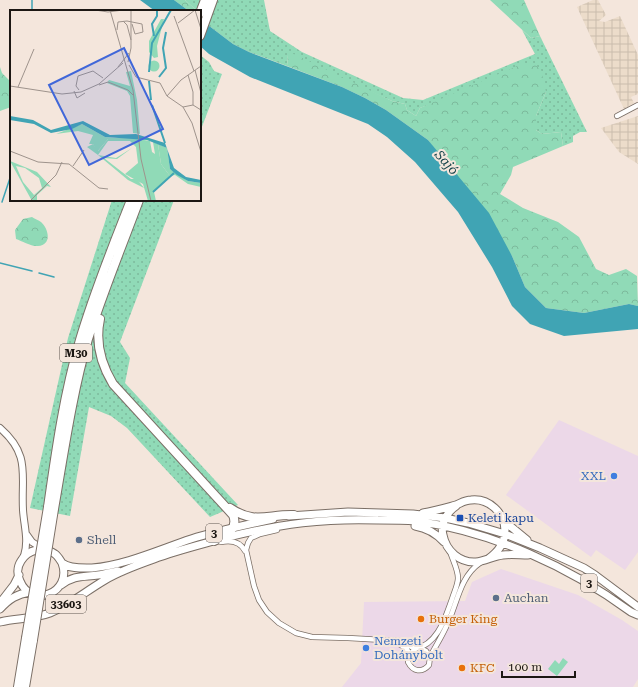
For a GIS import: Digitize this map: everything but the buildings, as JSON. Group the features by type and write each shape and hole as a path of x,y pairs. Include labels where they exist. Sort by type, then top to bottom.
{"highway":[{"path":"201,10 205,0"},
{"path":"201,33 213,0"},
{"name":"M30","path":"25,687 30,639 51,508 66,398 80,340 96,292 131,201"},
{"name":"M30","path":"51,508 81,366 88,340 139,201"},
{"path":"107,285 97,334 99,351 108,376 119,392 225,504 234,518 235,524 228,534 214,541"},
{"path":"225,504 239,514 251,518 296,519"},
{"name":"M30","path":"18,687 30,639"}],"main road":[{"path":"0,428 15,445 23,465 23,509 27,546 19,566 19,579 22,586 30,592"},
{"path":"413,514 436,511 470,500 482,501 488,503 497,510 503,519 522,538 540,548"},
{"path":"458,504 450,510 445,518 442,532 449,550 454,555 463,560 475,562 502,555 536,556"},
{"name":"3","path":"46,550 56,554 62,563 72,567 91,568 136,559 191,539 233,528 348,512 413,514 445,518 505,534 540,548 595,575 638,608"},
{"name":"3","path":"0,609 11,598 20,594 30,592 36,595 46,595 52,593 69,579 79,576 98,575 126,569 187,548 296,519 414,521 443,526 502,543 536,556 583,579 631,612 638,615"},
{"path":"486,560 496,553 502,543 505,534 503,519"},
{"path":"386,520 423,527 445,542"},
{"path":"27,535 32,542 46,550"},
{"path":"24,556 35,550 46,550"},
{"path":"60,586 64,575 62,563"},
{"name":"33603","path":"0,622 49,613 126,569"},
{"path":"0,603 14,585 19,575"}],"street":[{"path":"617,116 638,105"},
{"path":"296,519 291,527 251,538 246,547 254,586 259,600 270,615 296,633 312,637 401,641 426,651 430,657"},
{"path":"187,548 194,549 231,541 240,543 246,552"},
{"path":"449,550 458,576 457,586 443,623 434,637 424,646 417,648 410,654 408,660 409,664 417,670 423,670 430,663 430,657 434,647 446,628 468,574 475,566 486,560"},
{"path":"392,641 406,648 410,654"}],"shaded area":[{"path":"593,0 598,0 606,15 599,21 605,22 620,16 638,55 638,94 631,97 634,103 624,109 577,7"},
{"path":"638,116 638,164 619,152 601,128"},
{"path":"559,420 638,456 638,552 625,570 596,550 591,557 506,495"},
{"path":"501,569 578,595 622,620 638,631 638,679 633,687 342,687 361,663 364,602 465,601 472,582"}],"green space":[{"path":"174,0 185,0 195,9 188,10"},
{"path":"185,0 264,0 270,31 302,52 403,98 423,100 535,54 522,30 531,38 540,36 587,132 580,132 573,136 573,142 563,146 561,132 542,134 536,130 536,116 546,92 428,105 420,108 416,116 407,110 405,104 392,101 288,55 287,66 249,52 233,44 201,20 201,10 195,9"},
{"path":"490,0 524,0 540,36 531,38"},
{"path":"294,54 392,101 405,104 407,110 416,116 420,108 524,63 533,63 541,70 546,92 536,116 536,130 542,134 561,132 563,146 513,167 511,175 500,194 523,208 558,222 579,237 596,269 609,275 626,269 637,276 638,306 629,304 584,313 546,308 525,287 512,256 428,140 386,110 365,98 342,87 287,66 288,55"},
{"path":"201,56 209,62 214,71 222,74 201,129"},
{"path":"0,67 2,73 10,81 10,107 0,111"},
{"path":"112,201 174,201 120,342 130,358 125,383 238,505 210,517 127,428 111,416 89,407 70,516 30,508 68,338"},
{"path":"32,217 41,222 46,229 48,236 47,240 46,243 42,245 33,246 16,239 15,230 23,219"},
{"path":"563,658 568,662 557,676 548,669 555,660 559,664"}],"water":[{"path":"140,0 174,0 188,10 154,10"},
{"path":"201,20 233,44 249,52 342,87 386,110 428,140 489,213 512,256 525,287 546,308 584,313 629,304 638,306 638,329 564,336 530,324 512,306 492,267 458,212 415,162 387,137 368,124 250,77 209,54 201,47"}],"waterway":[{"path":"32,0 32,10"},
{"path":"2,202 10,178"},
{"path":"0,263 32,271"},
{"path":"39,273 54,277"}],"place":[{"name":"XXL","path":"614,476"},
{"name":"Keleti kapu","path":"460,518"},
{"name":"Shell","path":"79,540"},
{"name":"Auchan","path":"496,598"},
{"name":"Burger King","path":"421,619"},
{"name":"Nemzeti Dohánybolt","path":"366,648"},
{"name":"KFC","path":"462,668"}],"water label":[{"name":"Sajó","path":"447,162"}]}
